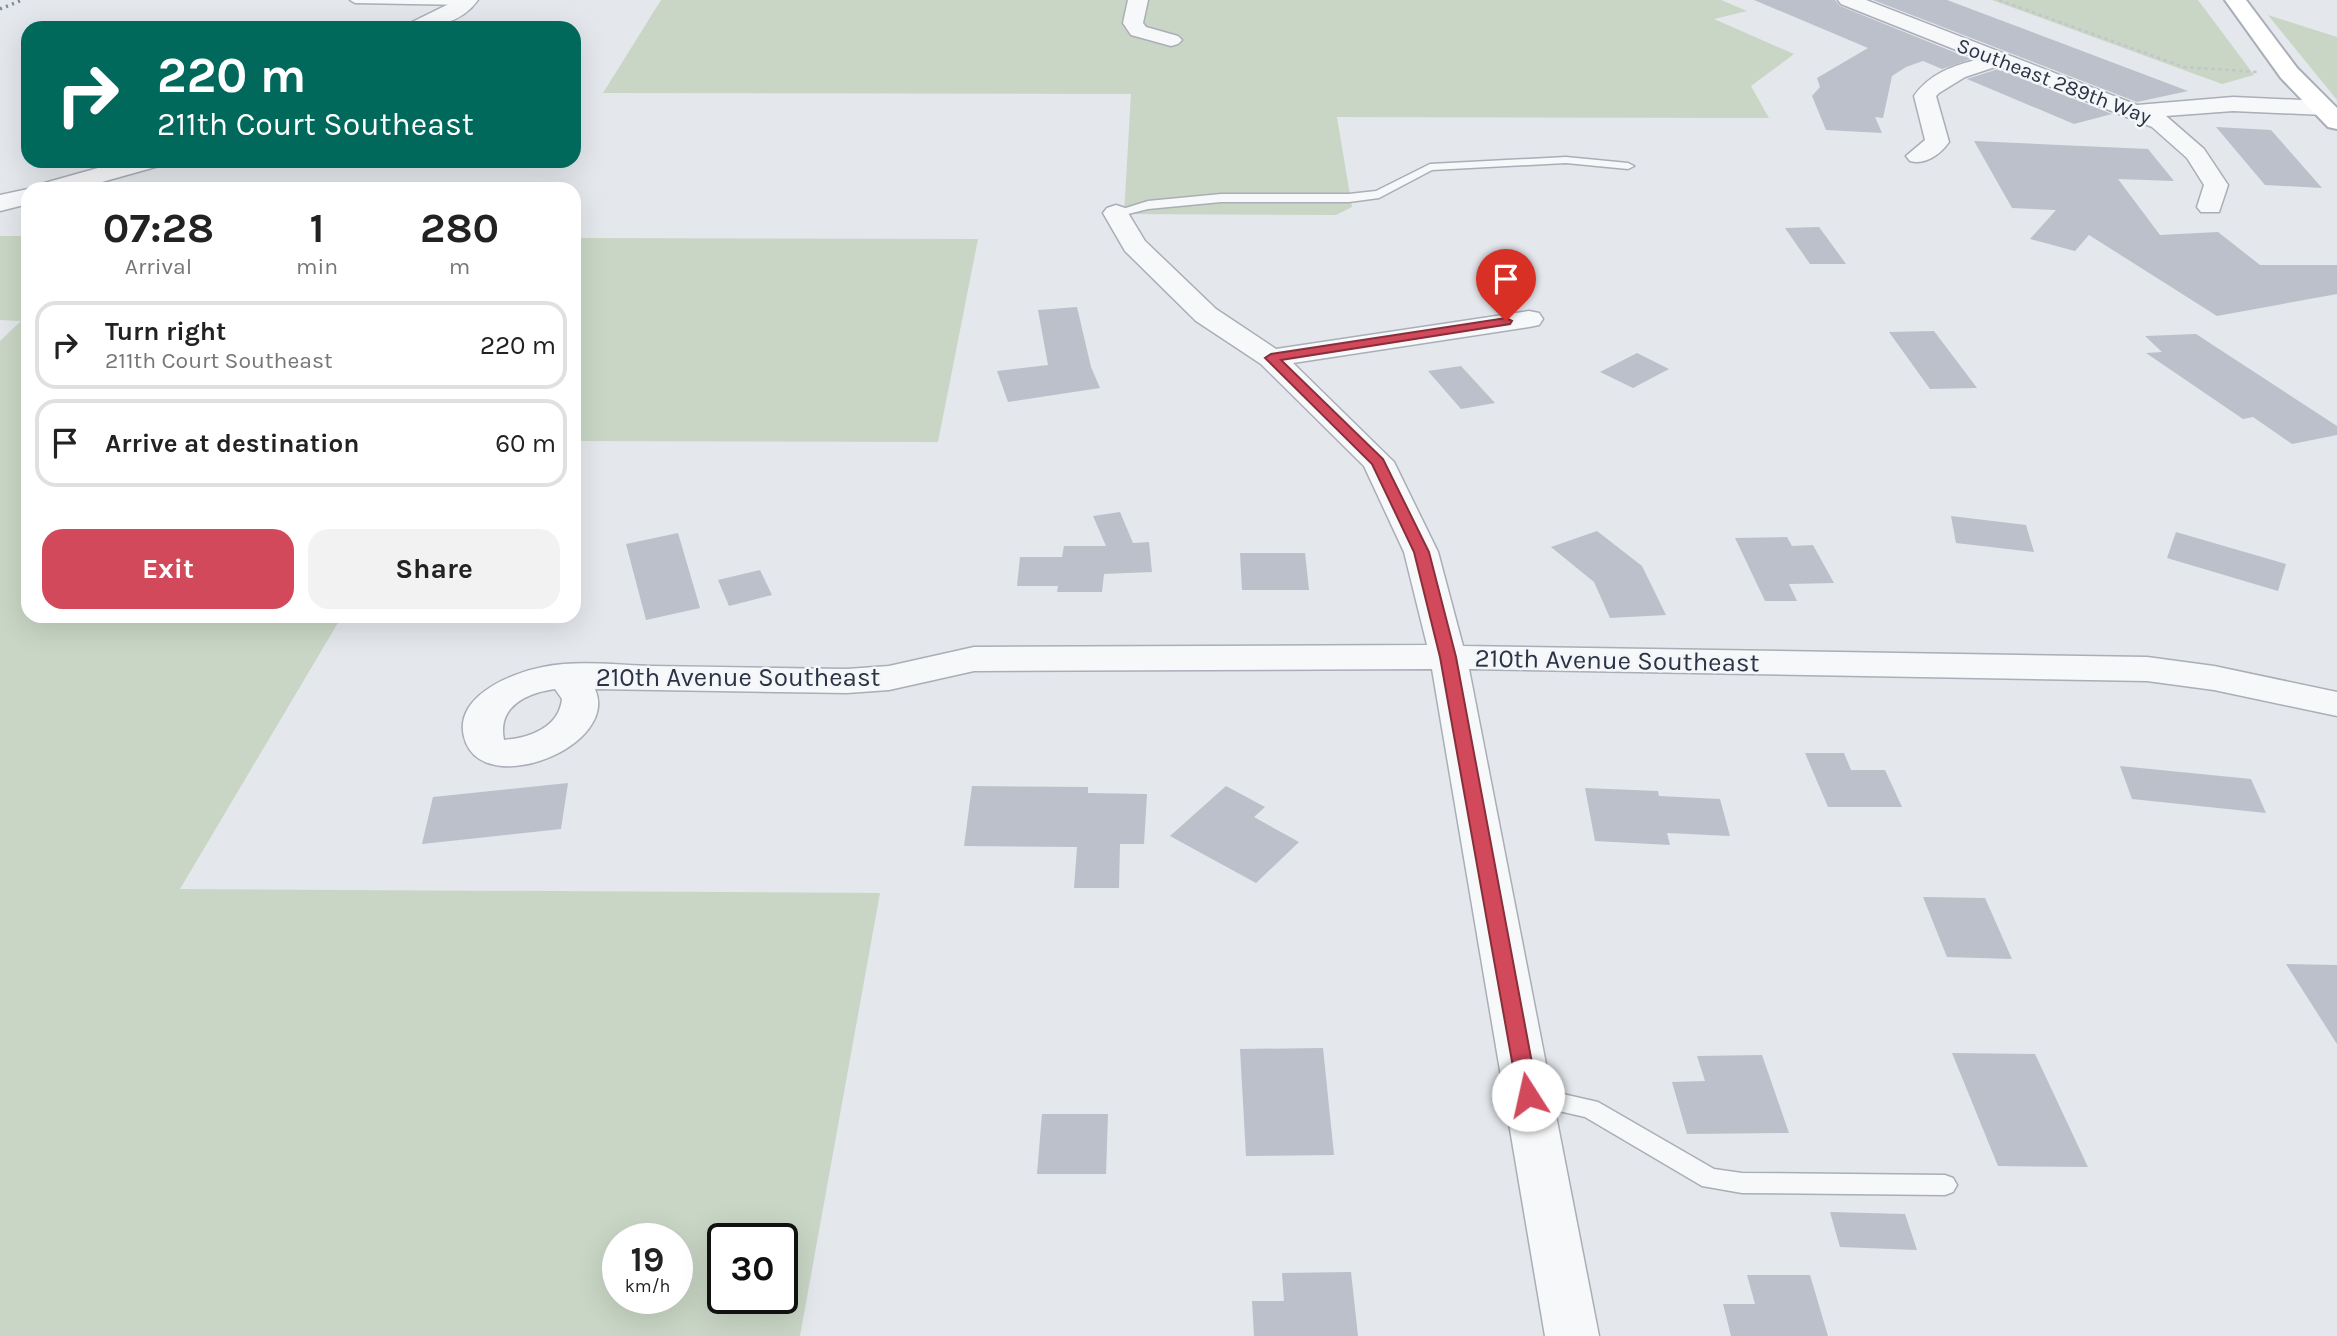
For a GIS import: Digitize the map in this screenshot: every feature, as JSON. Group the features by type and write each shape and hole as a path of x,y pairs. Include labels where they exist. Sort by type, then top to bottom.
{"street":[{"path":"1138,0 1133,23 1138,31 1171,40"},
{"name":"Southeast 289th Way","path":"1847,0 2160,122 2196,153 2216,185 2210,207"},
{"path":"2235,0 2289,73 2332,116"},
{"path":"431,21 461,8 467,1"},
{"path":"1918,156 1937,142 1925,96 1931,87 1955,72 1997,60"},
{"path":"2137,112 2233,104 2332,116"},
{"path":"2160,122 2250,115 2332,116"},
{"path":"75,182 125,168"},
{"path":"0,204 21,197"},
{"path":"1116,213 1134,245 1206,315 1271,358 1378,462 1421,552 1448,657 1572,1336"},
{"path":"1271,358 1529,318"},
{"name":"210th Avenue Southeast","path":"561,676 847,681 889,678 974,659 1448,657 2147,670 2214,678 2323,701"},
{"path":"2323,701 2337,733"}],"lane":[{"path":"355,0 467,1"},
{"path":"1116,213 1148,205 1221,198 1349,198 1379,194 1430,167 1566,160 1628,166"},
{"path":"1528,1095 1590,1109 1710,1179 1742,1183 1945,1185"}],"path":[{"path":"1999,0 2183,67 2289,73"}],"green space":[{"path":"661,0 1721,0 1747,11 1714,19 1794,54 1751,86 1769,118 1337,117 1352,207 1336,215 1124,214 1131,94 603,93"},
{"path":"1992,0 2198,0 2254,75 2222,84"},
{"path":"2268,15 2337,37 2337,100"},
{"path":"0,236 21,236 21,321 0,320"},
{"path":"581,238 978,239 938,442 581,441"},
{"path":"21,321 21,623 338,623 180,889 880,893 800,1336 0,1336 0,341"}],"building":[{"path":"1754,0 1835,0 1840,6 1971,59 1942,69 1923,61 1892,76 1883,118 1875,117 1882,133 1826,130 1812,96 1820,87 1817,78 1868,48"},
{"path":"1873,0 1947,0 2188,91 2137,102"},
{"path":"1998,69 2112,114 2074,124 1967,79"},
{"path":"2216,127 2271,130 2322,188 2265,185"},
{"path":"1974,141 2148,149 2174,181 2118,179 2160,235 2218,232 2260,265 2337,265 2337,294 2217,316 2089,235 2075,251 2030,239 2056,210 2012,208"},
{"path":"1819,227 1846,264 1810,264 1785,228"},
{"path":"1077,307 1091,367 1100,388 1008,402 997,371 1048,365 1038,310"},
{"path":"1934,331 1977,388 1930,389 1889,332"},
{"path":"2196,334 2337,426 2337,435 2292,444 2253,417 2243,419 2146,353 2162,352 2145,336"},
{"path":"1637,353 1669,369 1633,388 1600,372"},
{"path":"1461,366 1495,403 1461,409 1428,371"},
{"path":"1120,512 1133,543 1149,542 1152,572 1104,574 1102,592 1057,592 1058,586 1017,586 1020,557 1062,557 1064,546 1106,546 1093,516"},
{"path":"1951,516 2026,525 2034,552 1956,543"},
{"path":"1597,531 1642,566 1666,615 1610,618 1594,582 1551,547"},
{"path":"2176,532 2286,564 2278,591 2167,558"},
{"path":"678,533 700,608 646,620 626,544"},
{"path":"1787,537 1792,546 1813,545 1834,583 1789,584 1797,601 1765,601 1735,538"},
{"path":"1240,553 1305,553 1309,590 1242,590"},
{"path":"760,570 772,595 729,606 718,580"},
{"path":"1805,753 1844,753 1851,770 1885,770 1902,807 1828,807"},
{"path":"2120,766 2251,779 2266,813 2132,799"},
{"path":"568,783 561,829 422,844 433,797"},
{"path":"972,786 1088,787 1088,793 1147,794 1144,844 1120,844 1119,888 1074,888 1077,847 964,846"},
{"path":"1226,786 1265,807 1254,817 1299,842 1256,883 1170,836"},
{"path":"1585,788 1658,791 1659,796 1720,799 1730,836 1667,833 1670,845 1595,841"},
{"path":"1923,897 1985,898 2012,959 1947,957"},
{"path":"2286,964 2337,965 2337,1044"},
{"path":"1323,1048 1334,1155 1246,1156 1240,1049"},
{"path":"1952,1053 2035,1054 2088,1167 1998,1166"},
{"path":"1762,1055 1789,1133 1687,1134 1672,1082 1705,1081 1697,1056"},
{"path":"1042,1114 1108,1114 1106,1174 1037,1174"},
{"path":"1830,1212 1905,1214 1917,1250 1840,1247"},
{"path":"1351,1272 1358,1336 1254,1336 1252,1301 1284,1301 1282,1273"},
{"path":"1747,1275 1810,1275 1828,1336 1731,1336 1723,1304 1755,1304"}],"railway":[{"path":"0,9 22,0"}],"route":[{"path":"1506,321 1271,358 1378,462 1421,552 1448,657 1528,1095"}]}
